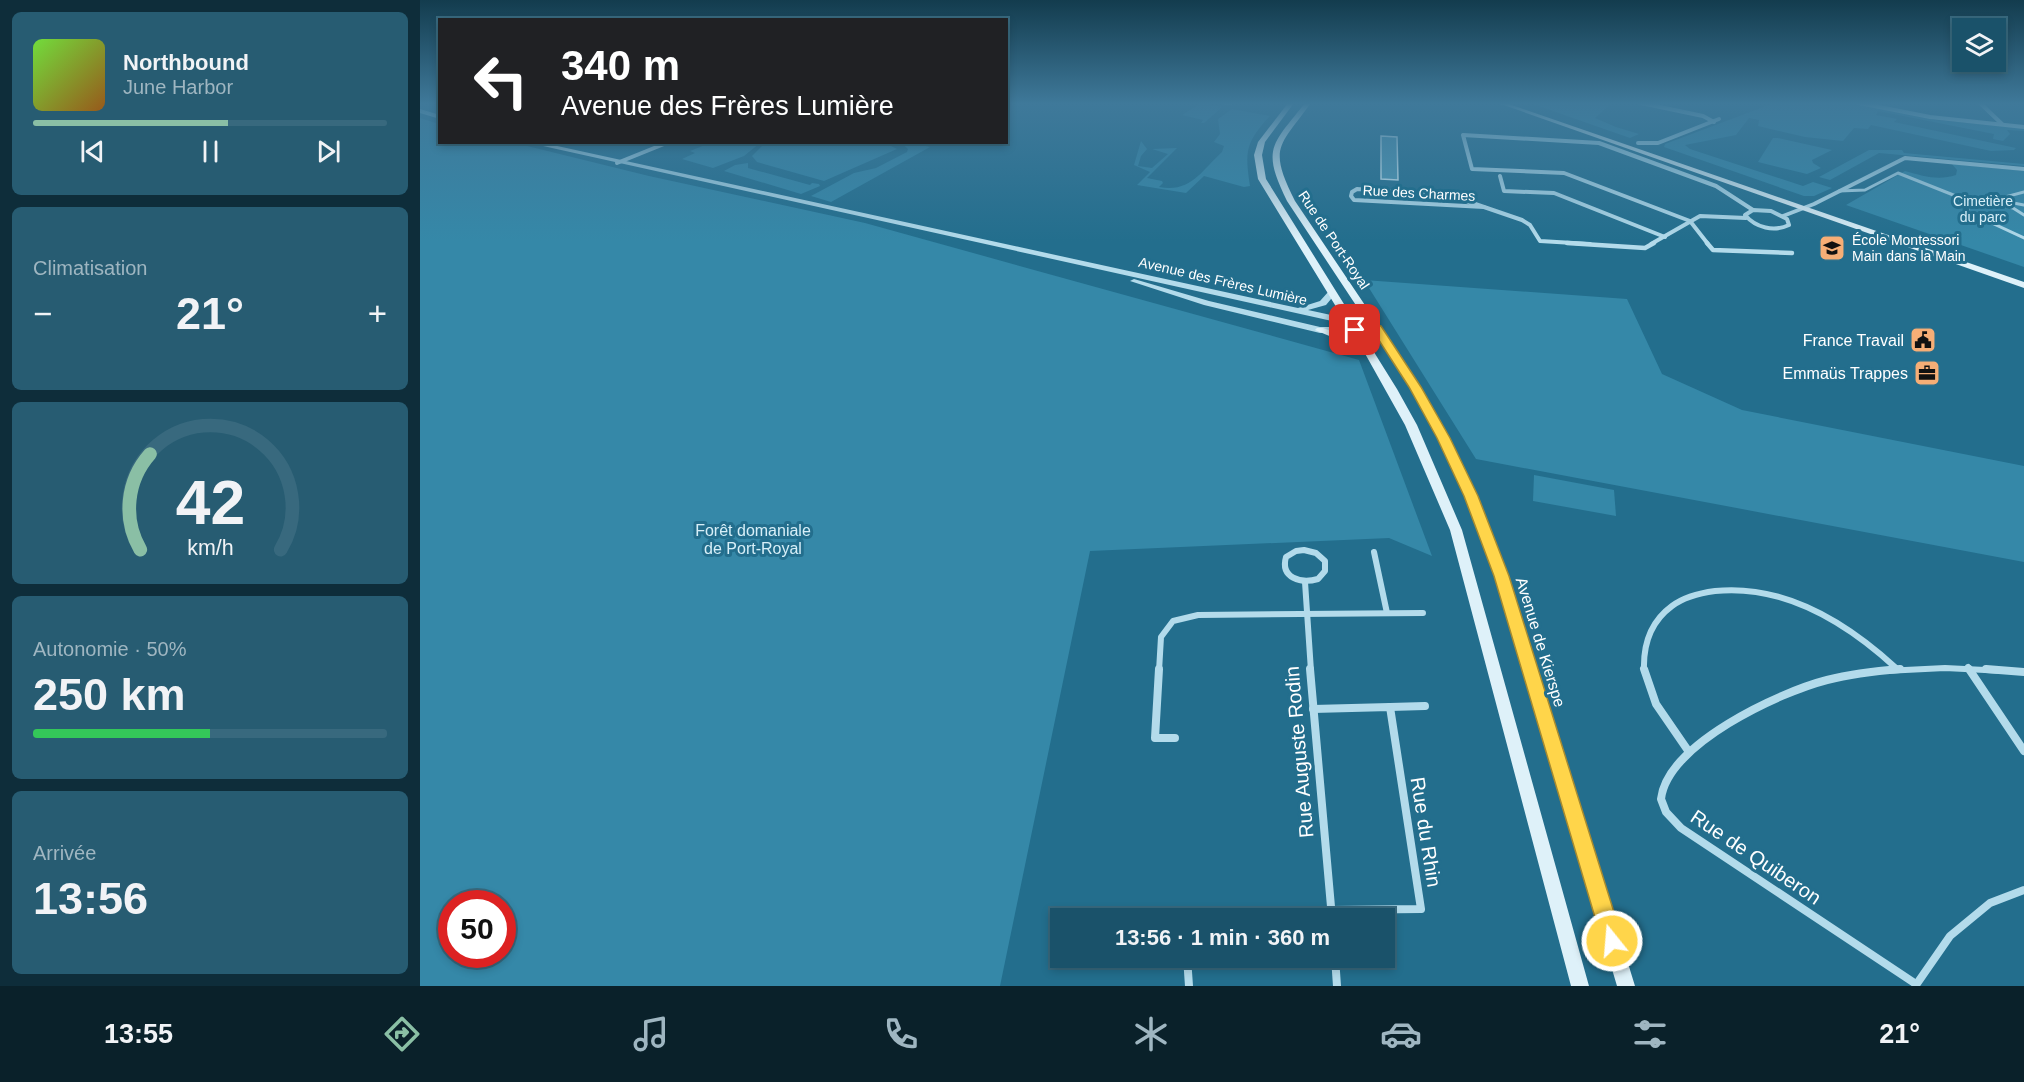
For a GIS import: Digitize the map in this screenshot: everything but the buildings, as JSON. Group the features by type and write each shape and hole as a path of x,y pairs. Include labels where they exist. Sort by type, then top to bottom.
{"main road":[{"name":"Rue de Port-Royal","path":"1260,149 1258,155 1262,179 1353,326"},
{"name":"Rue de Port-Royal","path":"1275,149 1280,179 1291,201 1377,328"},
{"path":"1639,149 2024,277"},
{"path":"1654,149 2024,285"},
{"path":"1353,326 1411,425 1456,530 1580,986"},
{"name":"Avenue de Kierspe","path":"1377,328 1415,387 1443,438 1471,496 1498,566 1626,986"},
{"path":"1320,330 1366,348"}],"street":[{"name":"Avenue des Frères Lumière","path":"558,149 1294,311 1353,326 1377,328"},
{"path":"617,163 652,149"},
{"path":"1467,149 1472,169 1564,173 1690,221 1713,250 1792,253"},
{"path":"1615,149 1716,186 1753,210"},
{"path":"1746,218 1746,213 1753,210 1771,211 1783,216 1809,206 1905,158 2024,169"},
{"path":"1839,191 1865,190 1898,173 1976,204"},
{"path":"1500,176 1504,191 1554,193 1665,237"},
{"name":"Rue des Charmes","path":"1485,207 1364,201 1354,200 1351,196 1356,189 1452,196 1485,207 1522,220 1530,225 1540,241 1645,248 1700,216 1746,218 1761,226 1781,229 1789,225 1783,216"},
{"path":"2024,192 1976,204 1968,207 1968,212 2024,238"},
{"path":"1990,200 2010,201 2024,205"},
{"path":"1983,202 2006,206 2024,213"},
{"name":"Avenue des Frères Lumière","path":"1086,265 1207,303 1320,330 1353,326"},
{"path":"1294,311 1323,303 1332,292"},
{"path":"1296,550 1316,553 1321,556 1326,566 1323,576 1305,582 1291,578 1284,568 1286,557 1296,550"},
{"path":"1374,552 1387,613"},
{"name":"Rue Auguste Rodin","path":"1305,582 1313,709 1330,908"},
{"path":"1689,752 1663,717 1647,686 1643,657 1648,631 1665,611 1688,597 1715,591 1744,591 1773,595 1811,609 1840,624 1872,646 1896,668"},
{"path":"1175,738 1155,738 1161,637 1173,621 1198,615 1306,612 1423,613"},
{"path":"1968,667 2024,751"},
{"name":"Rue de Quiberon","path":"1916,985 1681,828 1665,813 1659,801 1661,788 1689,752 1746,710 1782,693 1834,678 1896,668 1968,667 2024,672"},
{"path":"1313,709 1425,706"},
{"name":"Rue du Rhin","path":"1390,707 1420,909 1395,910"},
{"path":"1916,985 1950,936 1990,903 2024,890"},
{"path":"1188,968 1189,986"},
{"path":"1336,968 1337,986"}],"green space":[{"name":"Forêt domaniale de Port-Royal","path":"420,149 539,149 649,176 865,223 1359,360 1432,556 1389,538 1090,551 1000,986 420,986"},
{"path":"695,149 753,149 744,156 713,168 682,159 695,153 690,151"},
{"path":"759,149 897,149 824,181 757,162 752,156"},
{"path":"908,149 926,149 831,202 811,196 854,173 876,168 907,152"},
{"path":"1139,149 1147,149 1141,156 1138,166 1152,168 1168,154 1152,149 1176,149 1147,178 1162,181 1159,187 1170,188 1179,187 1195,179 1223,149 1249,149 1250,186 1244,187 1204,176 1186,193 1137,185 1150,172 1134,165"},
{"path":"1670,149 1690,149 1803,186 1813,182 1832,188 1814,196 1804,196"},
{"path":"1766,149 1832,150 1812,160 1821,168 1807,174 1758,162"},
{"path":"1982,149 2015,149 2014,150"},
{"path":"1869,150 1902,150 1904,153 2024,164 2024,166 1879,153 1830,180 1819,177"},
{"path":"748,163 748,168 820,186 801,194 724,171 735,165"},
{"name":"Cimetière du parc","path":"1952,164 2024,171 2024,267 1846,205 1905,171 1937,178 1956,175 1957,170"},
{"path":"1364,280 1627,299 1662,374 1742,410 2024,466 2024,562 1476,459"},
{"path":"1534,475 1614,490 1616,516 1533,501"}],"place":[{"name":"École Montessori Main dans la Main","path":"1832,248"},
{"name":"France Travail","path":"1923,340"},
{"name":"Emmaüs Trappes","path":"1927,373"}],"route":[{"path":"1355,330 1351,323 1377,328 1415,387 1471,496 1502,576 1612,941"}]}
